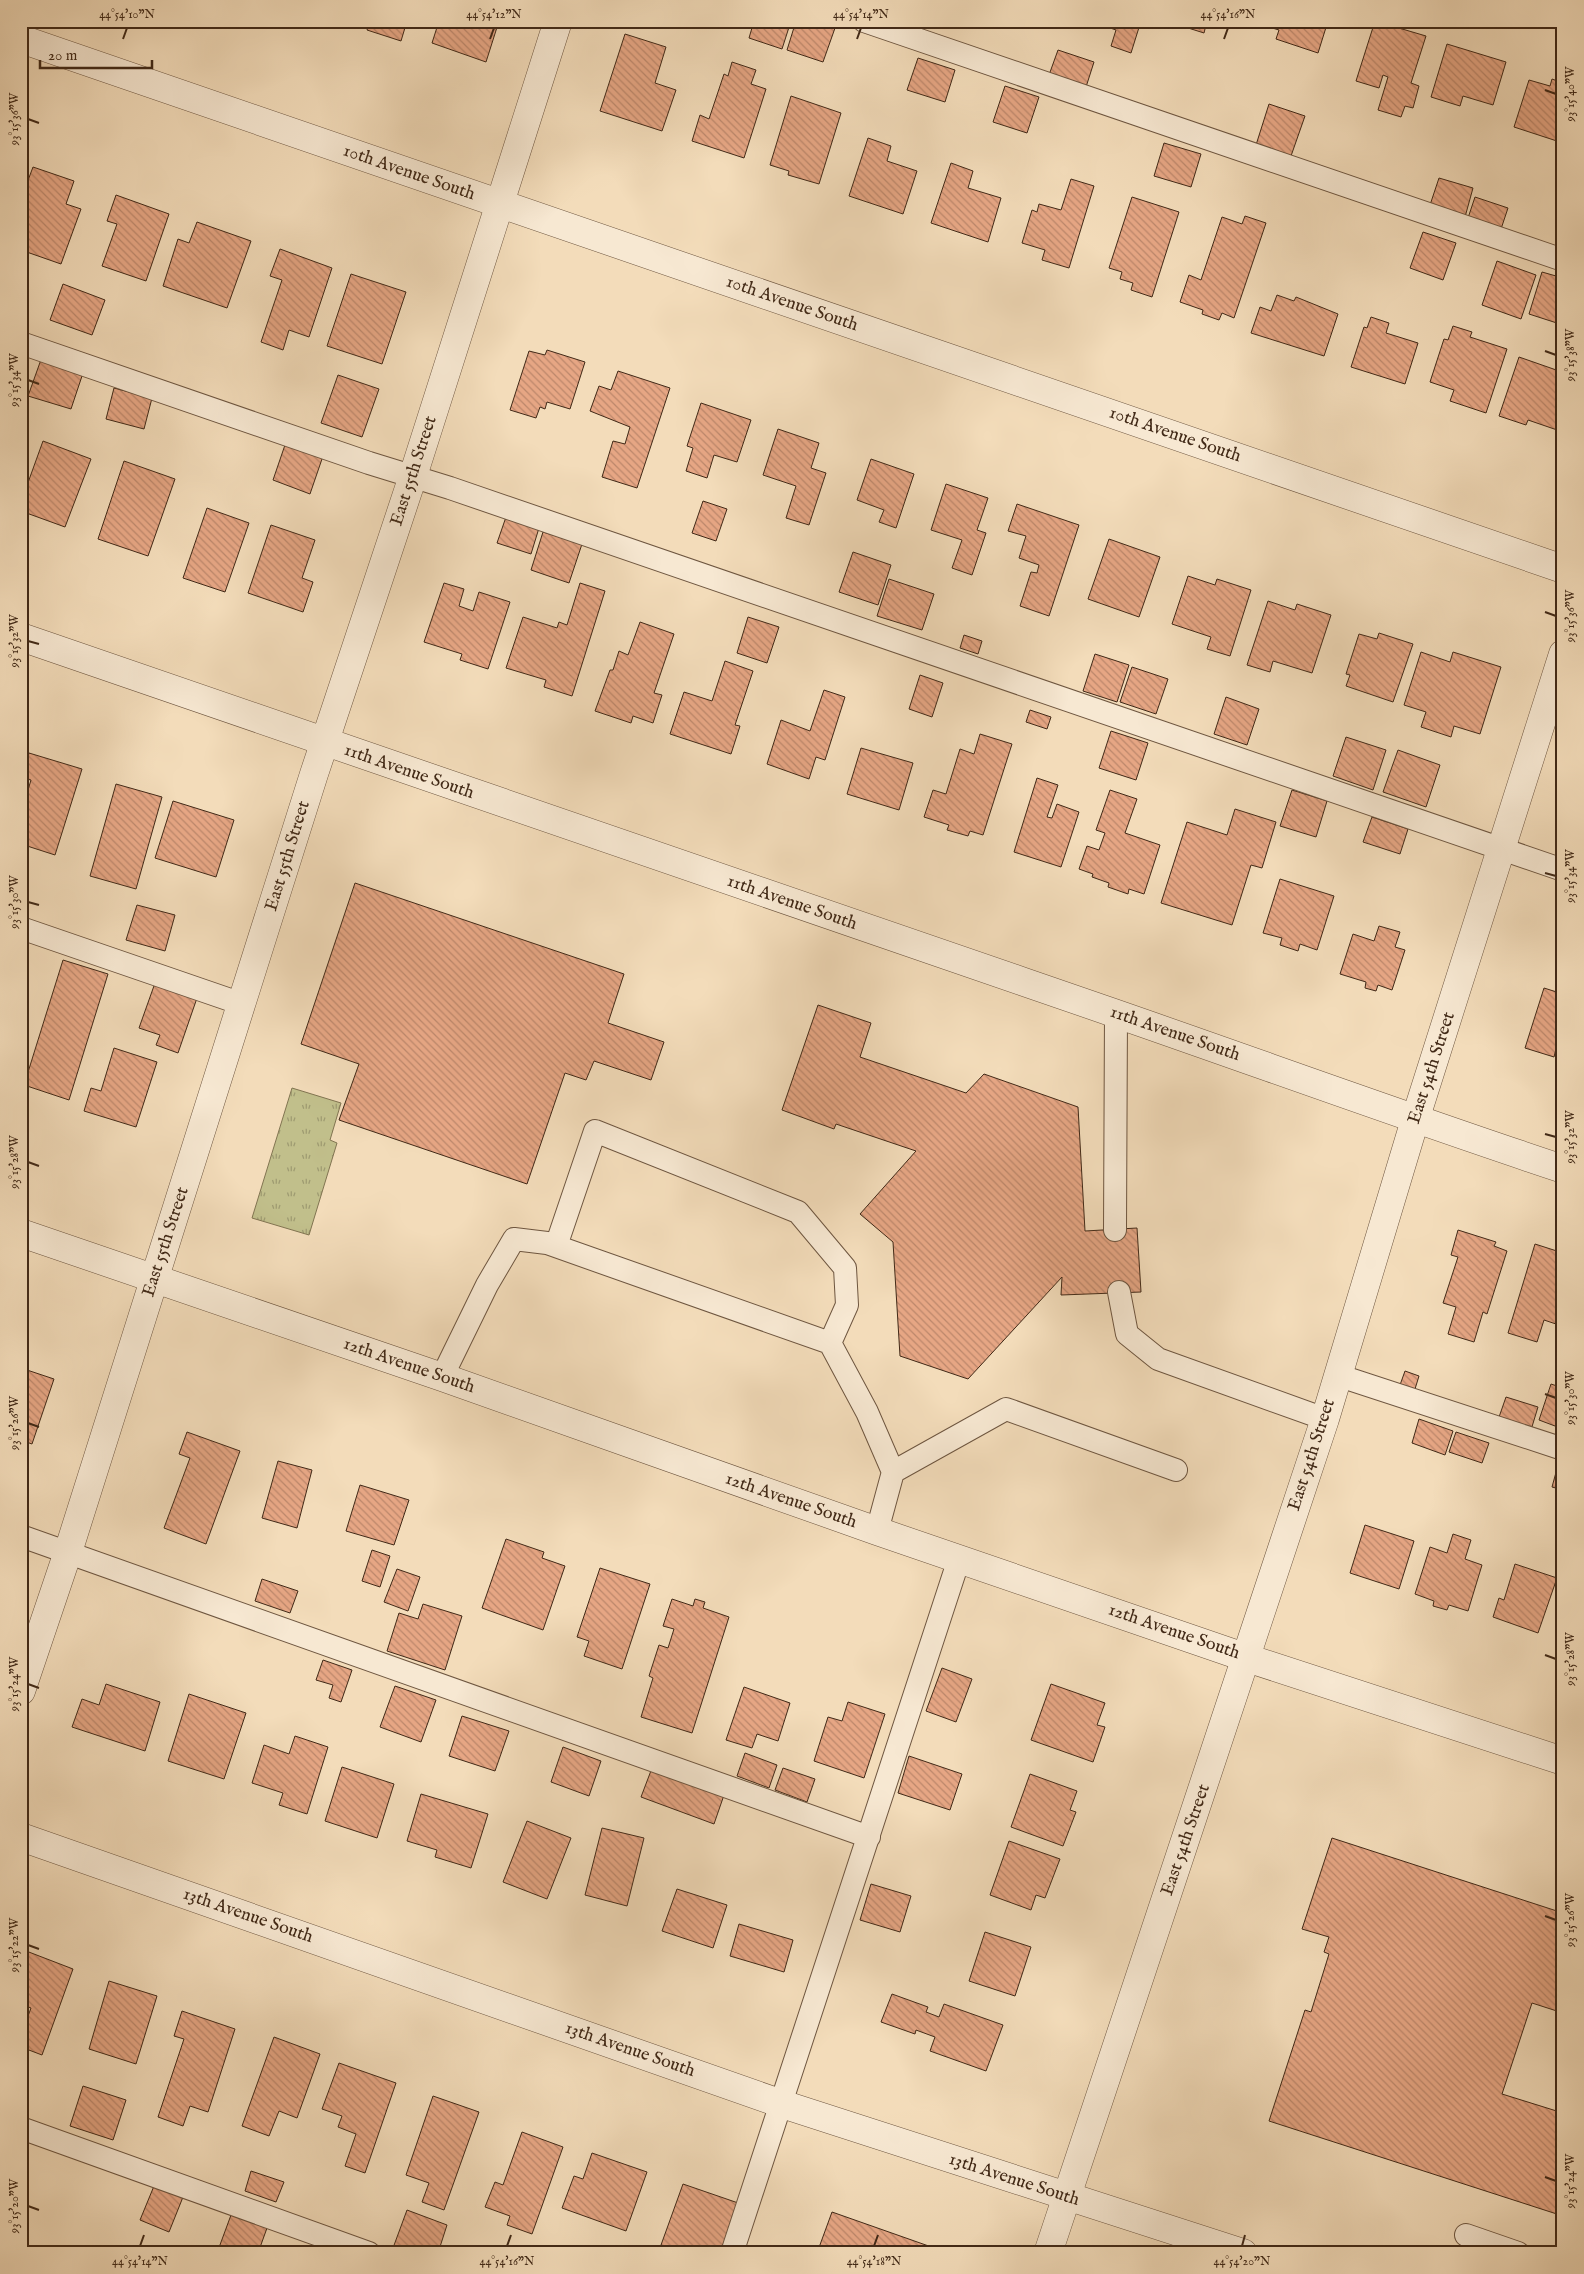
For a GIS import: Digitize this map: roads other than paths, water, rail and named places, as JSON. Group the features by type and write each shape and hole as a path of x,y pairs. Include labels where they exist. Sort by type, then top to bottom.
{"street":[{"name":"East 55th Street","path":"21,1692 68,1552 324,743 413,476 558,21"},
{"name":"10th Avenue South","path":"21,39 1563,569"},
{"name":"11th Avenue South","path":"21,637 324,743 1116,1013 1415,1120 1563,1169"},
{"name":"East 54th Street","path":"1048,2253 1325,1419 1415,1120 1563,654"},
{"name":"12th Avenue South","path":"21,1233 1247,1658 1563,1761"},
{"name":"13th Avenue South","path":"21,1837 782,2104 1243,2253"}],"lane":[{"path":"864,21 1563,260"},
{"path":"21,343 369,464 413,476 1563,870"},
{"path":"21,928 242,1004"},
{"path":"1115,1230 1116,1013"},
{"path":"556,1246 595,1131 798,1212 845,1268 847,1305 830,1343"},
{"path":"442,1378 487,1285 514,1239 556,1246 830,1343 866,1412 893,1472 877,1531"},
{"path":"1119,1292 1127,1334 1158,1359 1325,1419"},
{"path":"1337,1375 1563,1449"},
{"path":"893,1472 1006,1409 1176,1470"},
{"path":"21,1536 869,1837"},
{"path":"732,2253 959,1559"},
{"path":"21,2128 370,2253"},
{"path":"1466,2235 1518,2253"}]}
